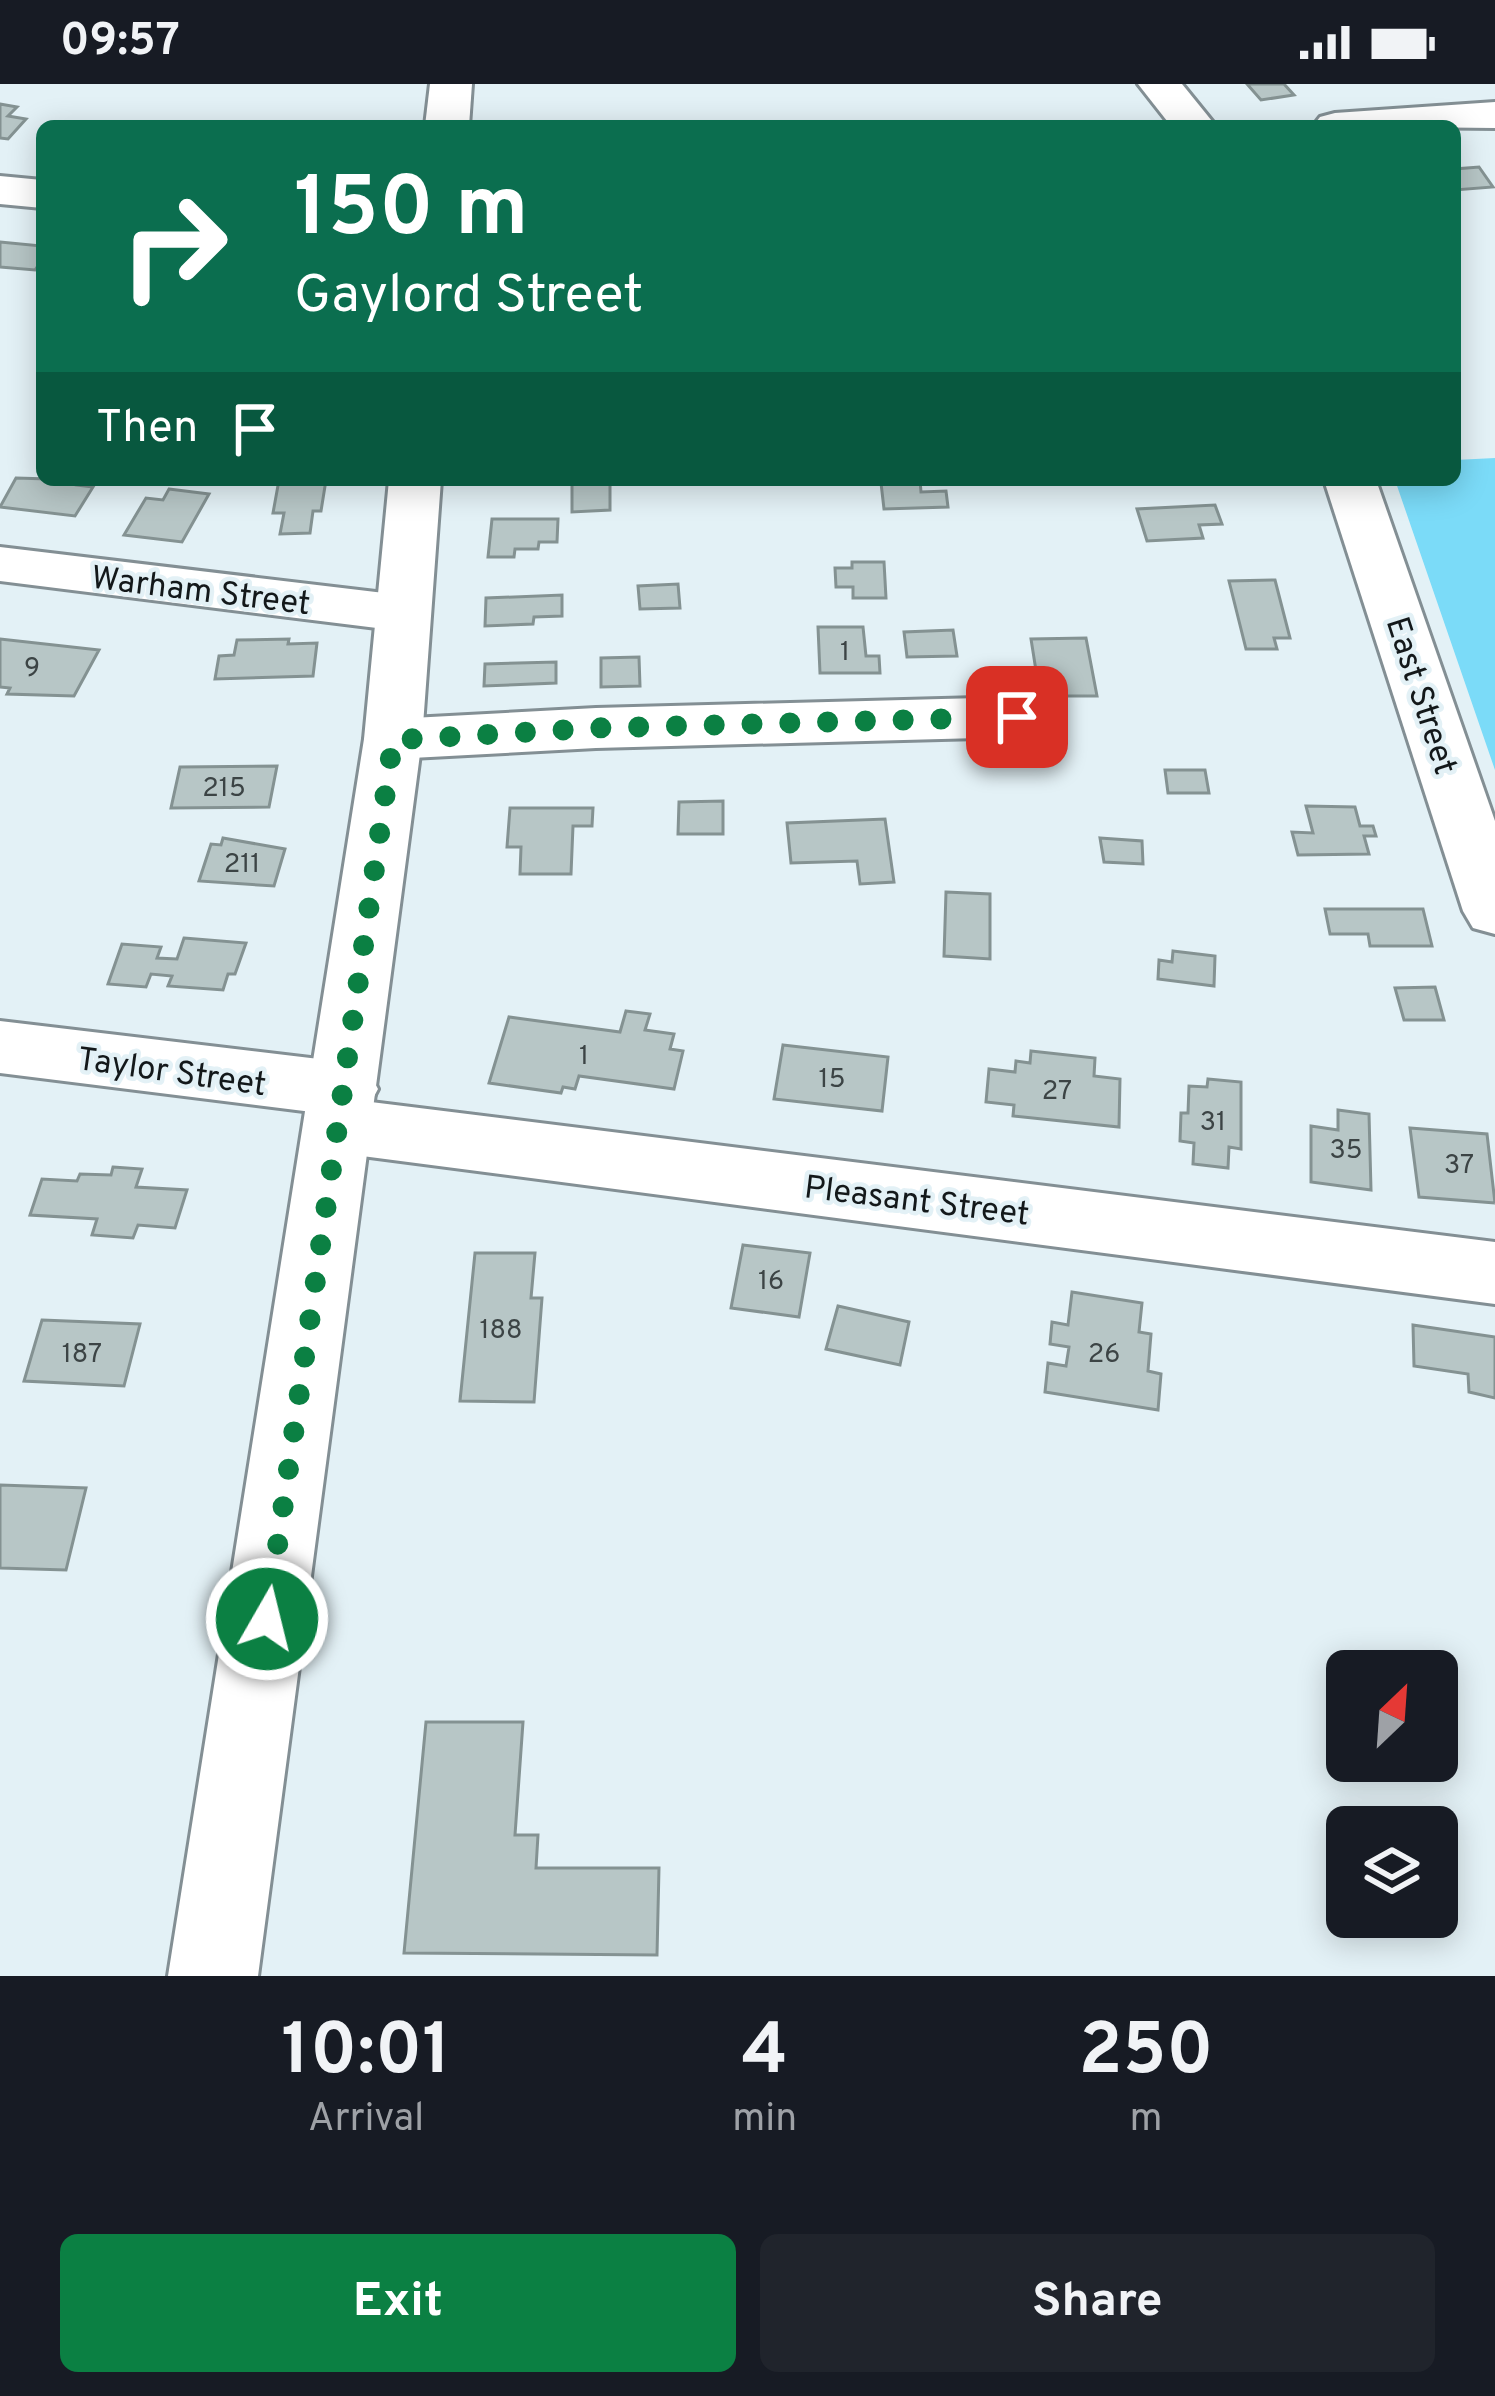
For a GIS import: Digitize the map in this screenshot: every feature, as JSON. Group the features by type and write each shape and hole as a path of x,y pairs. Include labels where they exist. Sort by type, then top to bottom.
{"street":[{"path":"448,120 451,84"},
{"path":"1160,84 1189,120"},
{"path":"1423,120 1495,115"},
{"path":"0,190 36,193"},
{"path":"213,1976 393,740 414,486"},
{"name":"East Street","path":"1352,486 1495,911"},
{"name":"Warham Street","path":"0,564 401,614"},
{"path":"393,740 596,728 1017,717"},
{"name":"Taylor Street","path":"0,1047 342,1107"},
{"name":"Pleasant Street","path":"342,1107 1495,1273"}],"shaded area":[{"path":"1495,458 1495,770 1397,486 1461,486 1461,460"}],"building":[{"path":"1247,84 1284,84 1294,95 1261,100"},
{"path":"0,104 17,107 8,116 26,119 8,139 0,138"},
{"path":"1479,167 1493,187 1461,190 1461,168"},
{"path":"0,242 36,245 35,270 0,267"},
{"path":"16,478 36,479 36,486 93,487 75,516 0,507"},
{"path":"278,486 325,486 321,511 313,511 310,533 280,534 284,513 273,513"},
{"path":"572,486 610,486 610,510 572,512"},
{"path":"881,486 946,491 948,507 884,509"},
{"path":"169,489 209,494 182,542 124,535 146,498 163,500"},
{"path":"1215,505 1222,524 1199,525 1203,538 1147,541 1137,509"},
{"path":"492,519 558,519 557,542 539,542 538,549 515,549 514,557 488,557"},
{"path":"852,562 884,562 886,598 853,598 853,587 836,587 835,568 852,568"},
{"path":"1275,580 1290,638 1274,638 1277,649 1246,649 1229,581"},
{"path":"678,584 680,608 640,609 638,586"},
{"path":"562,595 562,616 534,617 533,624 485,626 486,598"},
{"path":"818,627 863,627 866,656 879,656 880,673 820,673"},
{"path":"953,630 957,656 907,657 904,632"},
{"path":"1086,638 1097,696 1040,696 1031,639"},
{"path":"0,639 99,650 74,696 7,694 10,688 0,687"},
{"path":"289,639 288,644 317,643 313,676 215,679 219,656 234,655 237,640"},
{"path":"639,657 640,686 601,687 601,658"},
{"path":"556,662 556,683 484,686 485,664"},
{"path":"277,766 269,807 171,808 180,767"},
{"path":"1165,770 1205,770 1209,793 1168,793"},
{"path":"723,801 723,834 678,834 679,802"},
{"path":"1306,806 1355,807 1360,826 1373,826 1376,836 1364,836 1369,854 1298,855 1292,832 1313,833"},
{"path":"510,808 593,808 592,826 573,826 571,874 520,874 521,847 507,847"},
{"path":"885,819 894,882 860,884 857,861 791,863 787,823"},
{"path":"223,838 285,849 274,886 199,881 211,844 221,845"},
{"path":"1100,838 1142,841 1143,864 1104,862"},
{"path":"946,892 990,894 990,959 944,956"},
{"path":"1325,909 1423,909 1432,946 1370,946 1368,934 1330,934"},
{"path":"184,938 246,943 235,974 228,974 223,990 168,986 172,976 151,974 146,987 108,984 122,944 161,947 157,958 177,959"},
{"path":"1173,951 1215,956 1214,986 1158,979 1159,960 1172,962"},
{"path":"1435,987 1444,1020 1404,1020 1395,988"},
{"path":"626,1011 650,1014 645,1030 674,1034 670,1049 683,1051 674,1089 579,1076 575,1089 563,1087 561,1093 489,1083 509,1017 620,1032"},
{"path":"783,1045 888,1057 882,1111 774,1099"},
{"path":"1031,1051 1095,1058 1094,1076 1120,1079 1119,1127 1013,1116 1014,1105 986,1102 989,1069 1015,1072 1016,1061 1030,1063"},
{"path":"1208,1079 1241,1082 1241,1149 1229,1147 1228,1168 1193,1164 1194,1143 1180,1141 1189,1086 1207,1087"},
{"path":"1338,1110 1369,1114 1371,1190 1311,1182 1311,1126 1338,1130"},
{"path":"1410,1128 1487,1134 1495,1203 1419,1197"},
{"path":"113,1167 142,1169 136,1187 187,1190 175,1228 138,1225 133,1238 92,1235 97,1219 30,1215 42,1179 77,1181 80,1174 111,1175"},
{"path":"743,1245 810,1253 799,1317 731,1308"},
{"path":"475,1253 535,1253 531,1298 542,1298 534,1402 460,1401"},
{"path":"1072,1292 1142,1303 1139,1332 1151,1334 1148,1371 1161,1374 1158,1410 1045,1392 1048,1363 1066,1366 1069,1347 1050,1344 1052,1322 1068,1325"},
{"path":"838,1306 909,1322 900,1365 826,1349"},
{"path":"42,1320 140,1324 124,1386 24,1381"},
{"path":"1413,1325 1495,1337 1495,1398 1469,1392 1468,1374 1414,1366"},
{"path":"0,1485 86,1488 66,1570 0,1568"},
{"path":"426,1722 523,1722 515,1835 538,1835 536,1868 659,1868 657,1955 404,1953"}],"route":[{"path":"267,1619 393,740 596,728 1017,717"}]}
